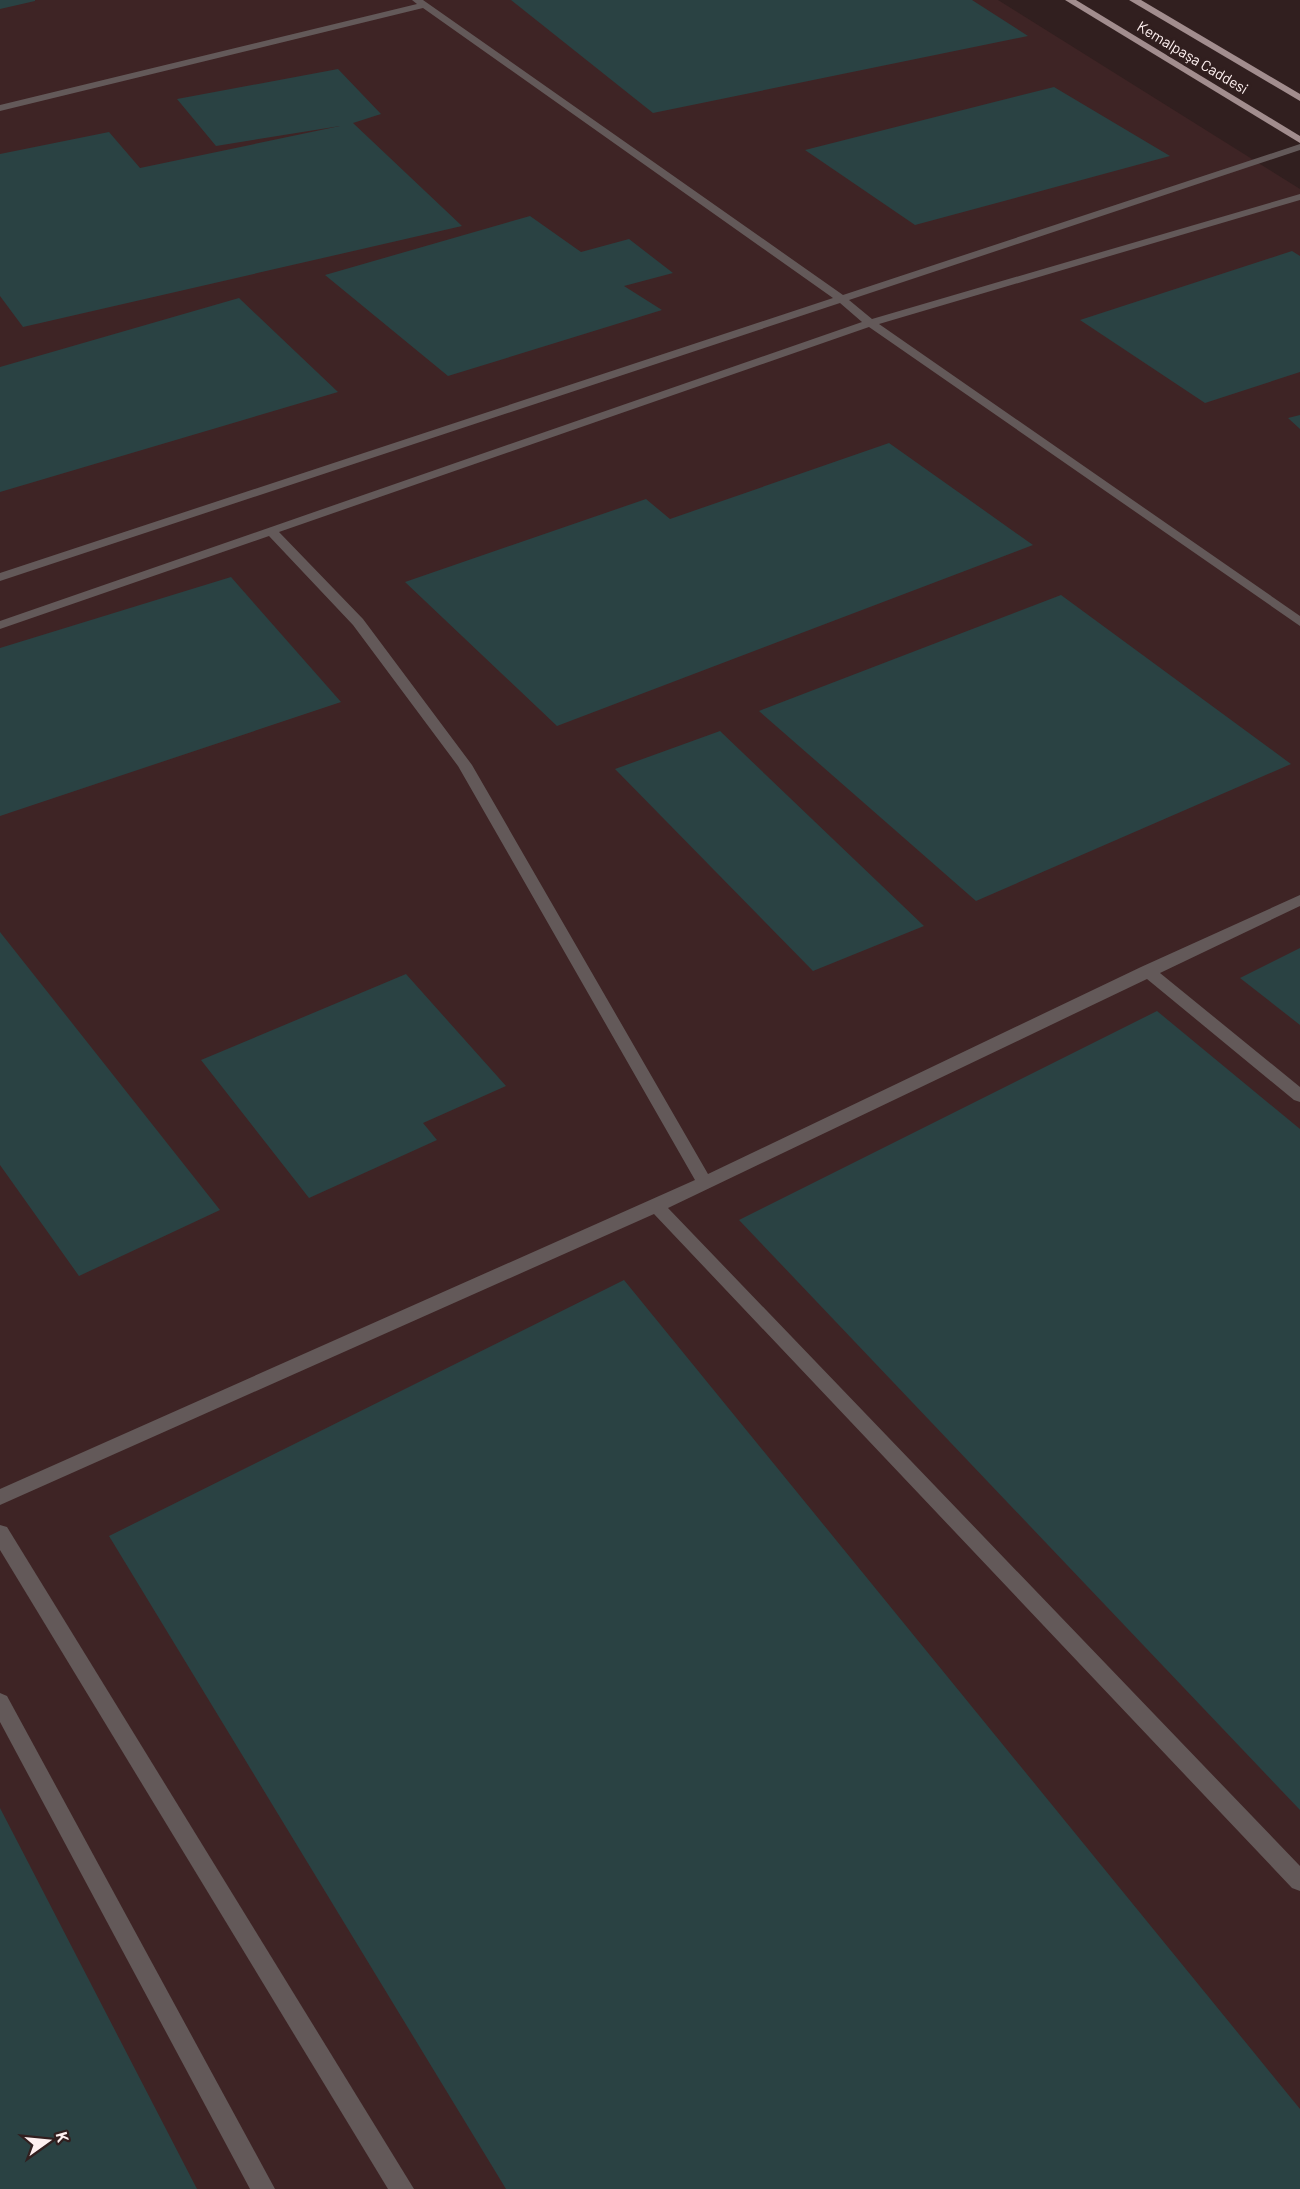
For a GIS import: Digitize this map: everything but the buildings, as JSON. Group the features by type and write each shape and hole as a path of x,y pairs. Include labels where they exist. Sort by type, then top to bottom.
{"main road":[{"name":"Kemalpaşa Caddesi","path":"1070,0 1300,140"},
{"name":"Kemalpaşa Caddesi","path":"1134,0 1300,98"}],"street":[{"path":"0,108 421,2 842,299 870,323 1300,622"},
{"path":"0,577 1300,147"},
{"path":"0,625 870,323 1300,196"},
{"path":"271,531 358,622 465,765 704,1182"},
{"path":"0,1497 656,1206 1300,900"},
{"path":"1147,971 1300,1096"},
{"path":"656,1206 1300,1881"},
{"path":"0,1533 402,2189"},
{"path":"0,1702 263,2189"}],"shaded area":[{"path":"0,0 998,0 1300,189 1300,2189 0,2189"}]}
